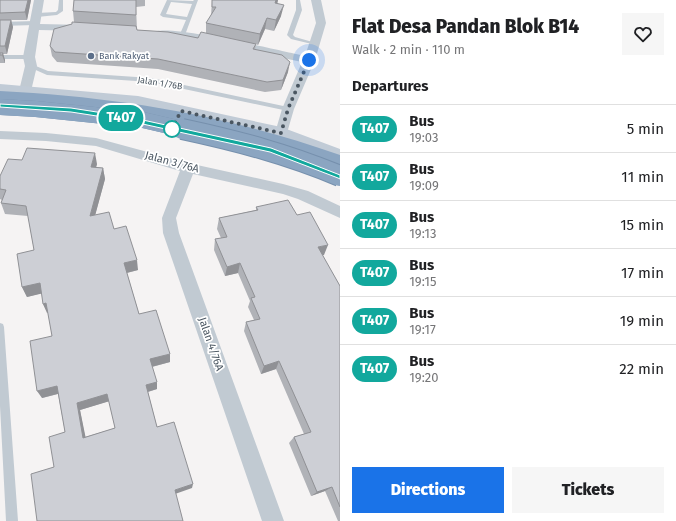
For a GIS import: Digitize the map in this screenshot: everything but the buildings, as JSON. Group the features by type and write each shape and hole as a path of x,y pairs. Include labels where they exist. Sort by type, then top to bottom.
{"highway":[{"path":"0,96 43,98 147,110 256,134 340,162"},
{"path":"0,106 143,120 249,144 306,162 340,176"}],"street":[{"path":"25,91 39,0"},
{"path":"281,133 288,109 309,60 322,23 316,0"},
{"path":"35,22 59,26 98,29"},
{"path":"144,32 183,34 309,60"},
{"path":"0,89 138,102 281,133 340,156"},
{"path":"0,106 71,110 129,119 271,150 340,176"},
{"path":"0,113 129,119"},
{"name":"Jalan 3/76A","path":"0,135 46,137 96,142 188,168 283,189 303,195 340,212"},
{"name":"Jalan 4/76A","path":"188,168 169,218 171,233 273,521"}],"lane":[{"path":"0,24 35,22 60,11 61,0"},
{"path":"183,34 189,19 195,2 170,0 163,15 189,19"},
{"path":"298,0 299,10 290,35 293,38 314,44"},
{"name":"Jalan 1/76B","path":"0,57 30,61 46,72 151,80 288,109"},
{"path":"0,327 12,521"}],"bus line":[{"name":"T407","path":"0,106 71,110 129,119 271,150 340,176"}],"place":[{"name":"Bank Rakyat","path":"91,56"}],"route":[{"path":"172,129 181,111 281,133 288,109 309,60"}]}
